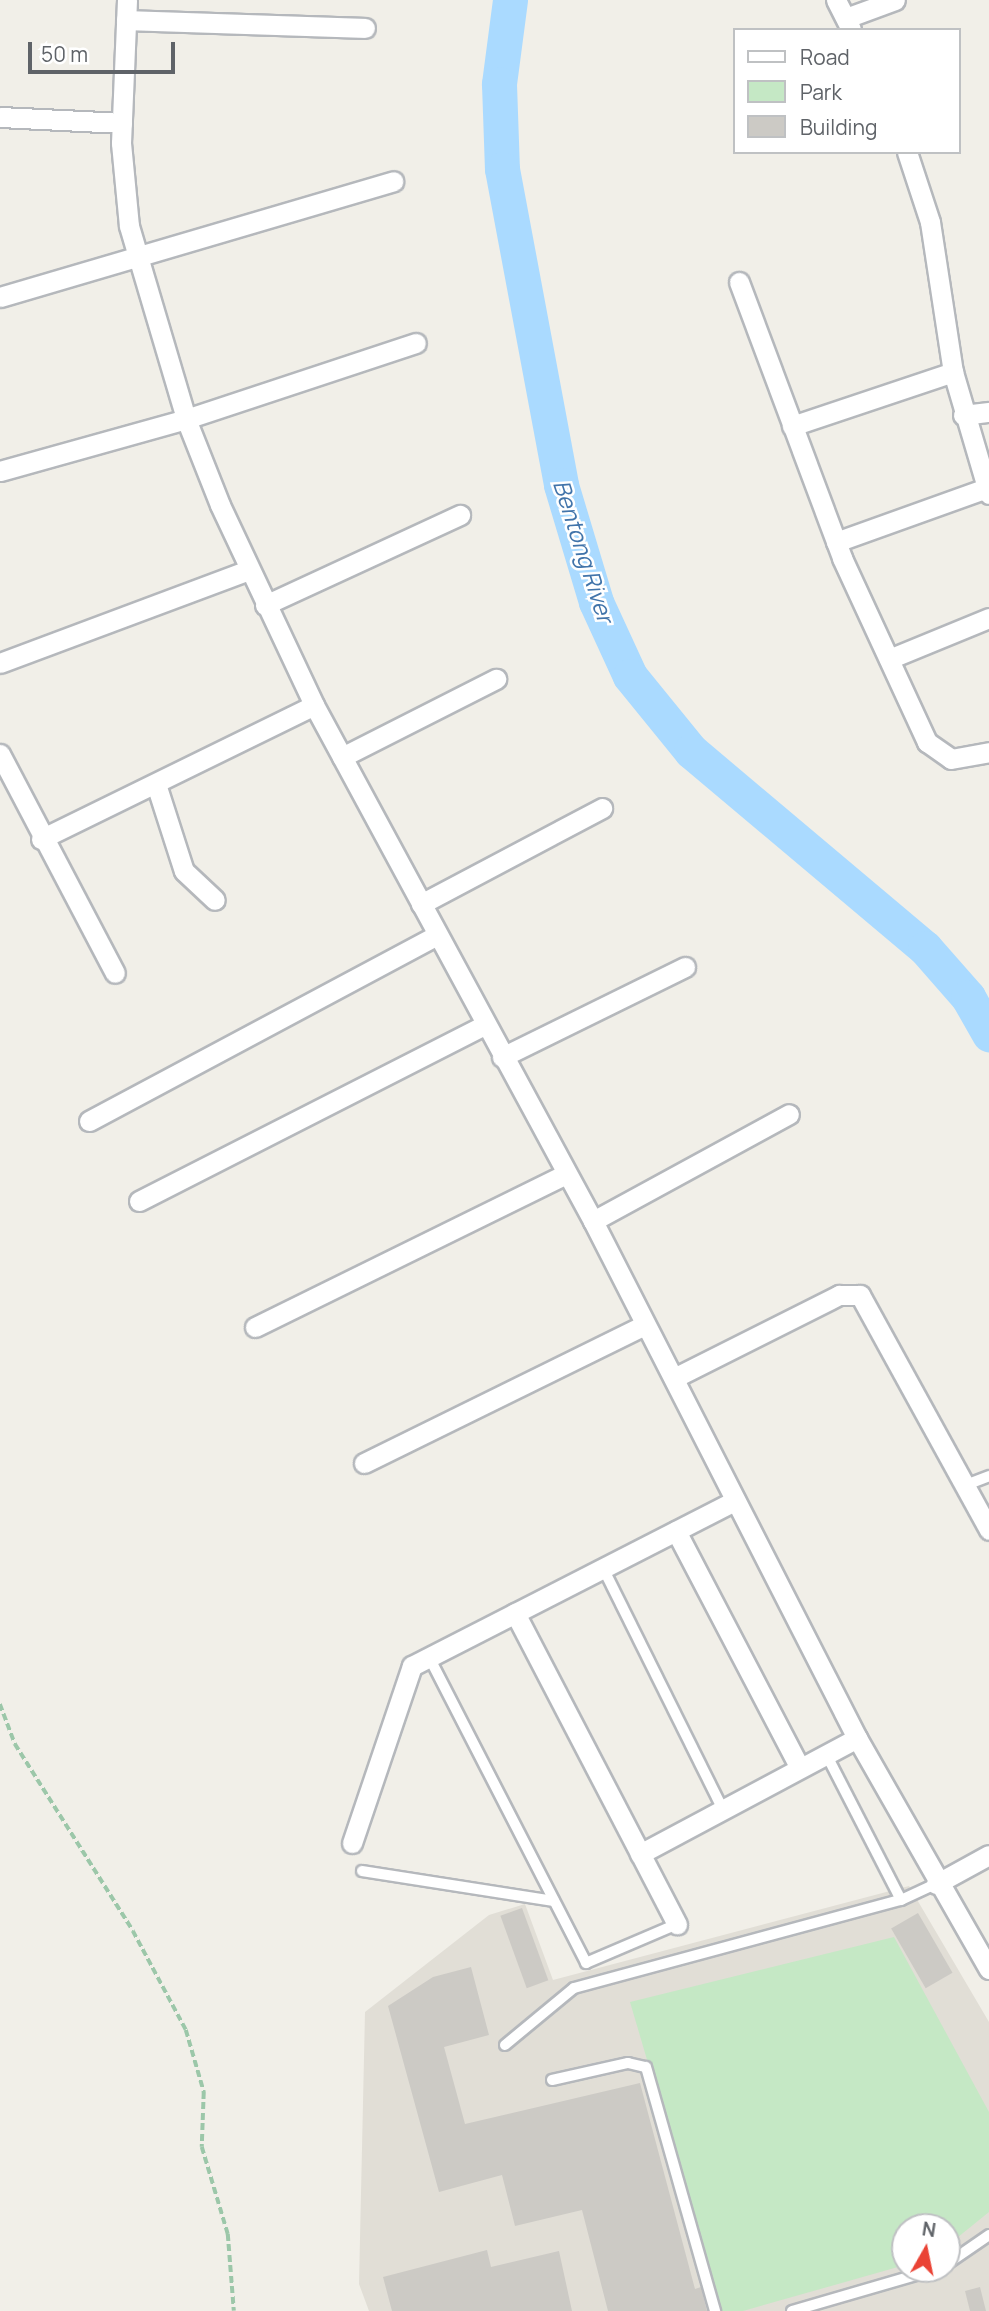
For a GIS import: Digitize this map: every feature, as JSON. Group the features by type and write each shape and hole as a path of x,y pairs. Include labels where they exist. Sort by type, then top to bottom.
{"street":[{"path":"836,0 849,24 895,0"},
{"path":"365,27 127,10 122,123 136,259 186,419 249,570 314,705 593,1221 857,1738 936,1884 989,1969"},
{"path":"0,117 122,123"},
{"path":"836,542 988,491 953,372 930,222 908,154"},
{"path":"0,297 393,181"},
{"path":"738,282 836,542 934,752 951,759 989,752"},
{"path":"0,471 186,419 416,343"},
{"path":"792,426 953,372"},
{"path":"964,415 989,412"},
{"path":"265,605 460,515"},
{"path":"0,663 249,570"},
{"path":"889,659 989,618"},
{"path":"342,757 496,679"},
{"path":"41,839 314,705"},
{"path":"0,754 41,839 115,973"},
{"path":"156,783 184,871 215,900"},
{"path":"421,904 602,808"},
{"path":"89,1121 438,935"},
{"path":"502,1057 685,967"},
{"path":"139,1201 485,1025"},
{"path":"593,1221 789,1114"},
{"path":"255,1327 566,1174"},
{"path":"674,1378 839,1295 855,1293 866,1300 989,1530"},
{"path":"364,1463 645,1325"},
{"path":"352,1843 412,1666 735,1501"},
{"path":"676,1531 800,1768"},
{"path":"515,1613 677,1924"},
{"path":"640,1854 857,1738"},
{"path":"936,1884 989,1856"}],"lane":[{"path":"966,1485 989,1476"},
{"path":"603,1568 723,1810"},
{"path":"429,1657 586,1963 677,1924"},
{"path":"826,1754 901,1900"},
{"path":"362,1871 554,1901"},
{"path":"505,2045 574,1988 901,1900 936,1884"},
{"path":"552,2080 628,2063 646,2067 715,2311"},
{"path":"961,2254 989,2235"},
{"path":"792,2311 891,2282"}],"path":[{"path":"0,1704 15,1744 133,1931 186,2030 204,2092 202,2147 228,2234 234,2311"}],"shaded area":[{"path":"909,1886 989,2022 989,2311 369,2311 359,2284 365,2012 489,1915 525,1904 553,1980"}],"green space":[{"path":"894,1937 989,2112 989,2212 961,2235 961,2213 891,2213 891,2269 743,2311 721,2311 630,2002"}],"building":[{"path":"522,1908 548,1980 527,1988 500,1916"},
{"path":"918,1913 952,1973 926,1988 891,1928"},
{"path":"471,1967 489,2035 444,2047 465,2124 640,2083 695,2289 701,2287 707,2311 608,2311 582,2210 515,2226 502,2175 439,2192 388,2006 433,1977"},
{"path":"487,2250 491,2267 559,2251 572,2311 392,2311 383,2277"},
{"path":"980,2287 986,2311 970,2311 965,2291"}],"waterway":[{"name":"Bentong River","path":"510,0 499,84 502,169 561,485 596,602 630,676 691,751 925,948 968,997 989,1034"}]}
